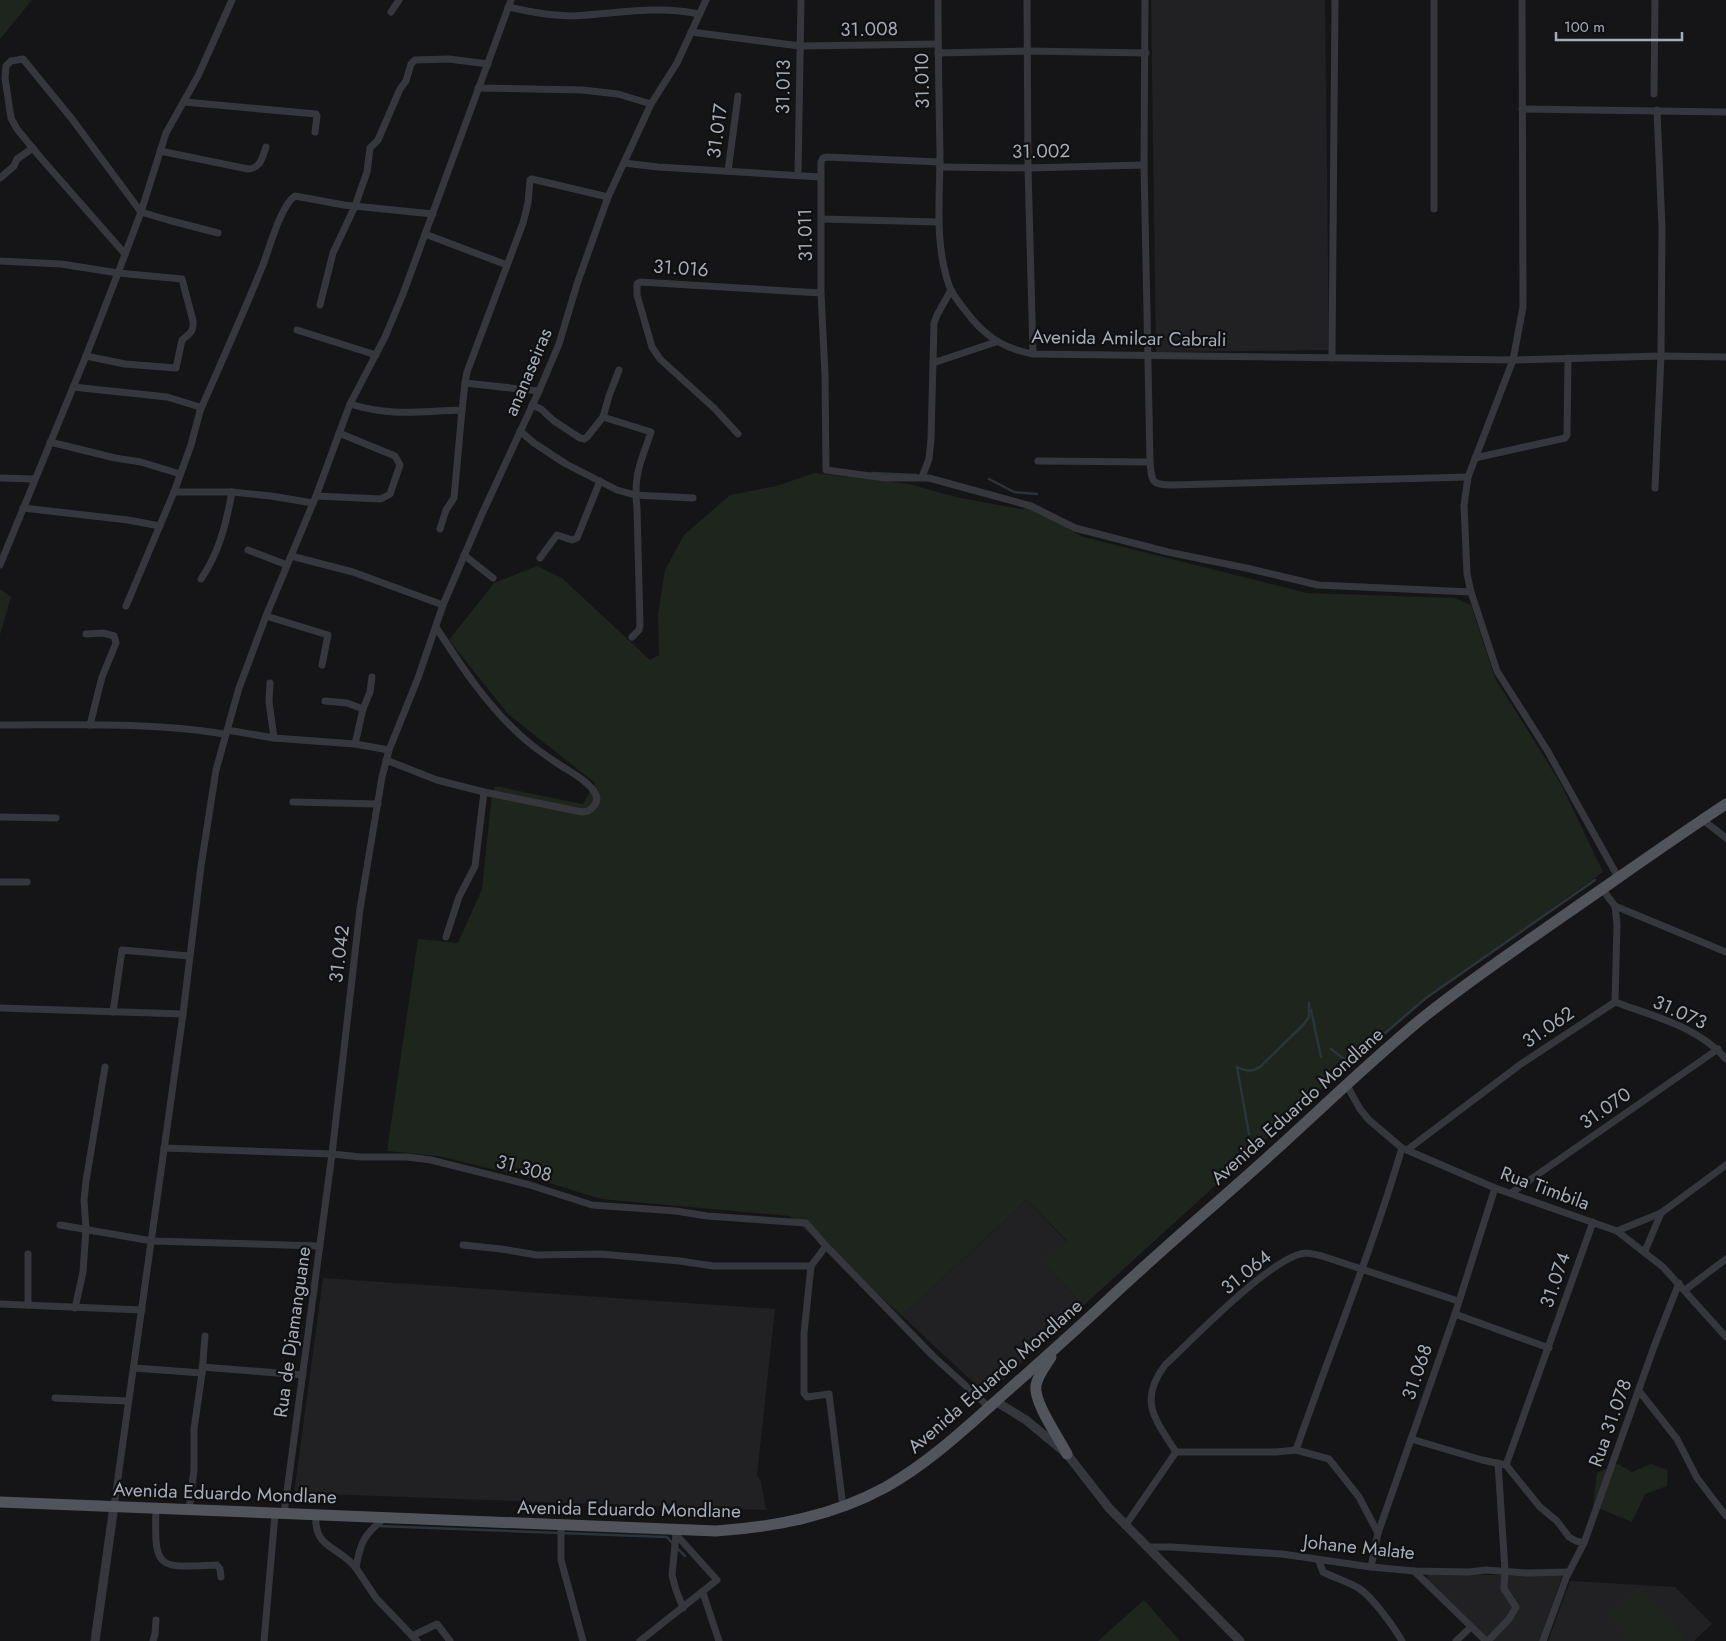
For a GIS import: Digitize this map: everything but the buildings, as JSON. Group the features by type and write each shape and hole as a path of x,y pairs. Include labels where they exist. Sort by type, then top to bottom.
{"main road":[{"name":"Avenida Eduardo Mondlane","path":"0,1502 316,1514 674,1531 752,1529 794,1521 843,1507 885,1487 922,1464 1058,1347 1155,1255 1420,1020 1496,962 1726,804"},
{"path":"1058,1347 1037,1381 1036,1393 1067,1454"}],"street":[{"path":"0,565 126,254 142,212 160,151 170,125 204,64 232,0"},
{"path":"391,12 399,0"},
{"name":"ananaseiras","path":"386,760 418,678 443,605 559,344 577,284 608,197 651,104 677,63 706,0"},
{"name":"31.013","path":"798,174 801,0"},
{"name":"31.010","path":"938,0 940,165 938,222 945,268 951,290"},
{"path":"1027,0 1028,168 1034,354"},
{"path":"1145,0 1144,165 1151,479 1156,484 1161,485 1468,477"},
{"path":"1332,358 1335,0"},
{"path":"1434,0 1434,209"},
{"path":"1522,0 1523,307 1513,360 1468,477 1464,505 1467,574 1471,592 1498,671 1547,750 1618,877"},
{"path":"1654,94 1655,0"},
{"path":"95,1641 152,1241 201,866 215,780 239,688 266,616 315,500 350,404 376,355 396,311 488,64 509,2 537,14 572,16 661,9 699,14"},
{"name":"31.008","path":"691,32 800,46 938,44"},
{"path":"938,53 1028,51 1146,53"},
{"path":"320,305 333,253 355,206 367,172 370,148 378,140 412,64 415,60 430,58 488,64"},
{"path":"126,254 33,148 11,118 5,78 6,66 11,60 23,60 66,112 142,212 218,233"},
{"path":"478,88 582,90 618,94 651,104"},
{"name":"31.017","path":"728,171 738,96"},
{"path":"184,102 316,114 316,132"},
{"path":"1522,109 1726,112"},
{"path":"1655,488 1661,356 1662,228 1657,110"},
{"path":"160,151 248,169 260,165 266,147"},
{"path":"0,178 14,166 17,159 33,148"},
{"name":"31.002","path":"820,177 821,162 823,158 827,157 940,165 1028,168 1144,165"},
{"path":"624,163 658,167 798,174 820,177"},
{"name":"31.011","path":"820,177 826,470 885,478 922,477"},
{"path":"440,528 446,510 454,498 464,383 523,223 528,203 530,180 608,197"},
{"path":"126,606 174,492 191,445 200,411 262,266 280,218 290,199 294,196 355,206 432,214"},
{"path":"822,219 938,222"},
{"path":"425,234 507,265"},
{"path":"0,261 61,264 118,273 182,279 193,320 192,331 182,340 178,364 174,369 125,364 86,356"},
{"name":"31.016","path":"738,434 714,408 660,360 652,347 637,295 637,284 640,282 822,293"},
{"path":"951,290 936,315 934,322 934,364 929,459 922,477 1031,506 1075,528 1168,552 1246,568 1318,586 1471,592"},
{"name":"Avenida Amilcar Cabrali","path":"951,290 972,319 996,342 1020,352 1034,354 1148,357 1513,360 1661,356 1726,357"},
{"path":"297,330 376,355"},
{"path":"934,364 996,342"},
{"path":"1475,458 1565,438 1567,435 1568,358"},
{"path":"532,405 541,409 561,426 584,439 604,417 608,396 619,370"},
{"path":"464,383 539,391"},
{"path":"73,387 167,397 194,404 200,407 200,411"},
{"path":"350,404 371,410 397,413 462,410"},
{"path":"604,417 651,432 636,477 640,625 639,630 632,637"},
{"path":"520,431 534,444 566,464 617,490 635,495 693,498"},
{"path":"174,492 232,492 315,500 381,499 390,494 400,465 394,456 339,433"},
{"path":"50,442 115,458 141,462 180,474"},
{"path":"1038,461 1150,462"},
{"path":"0,478 35,479"},
{"path":"540,558 557,535 572,540 577,538 600,481"},
{"path":"201,580 216,555 226,525 232,492"},
{"path":"23,508 128,520 160,526"},
{"path":"248,550 287,566"},
{"path":"464,555 493,578"},
{"path":"291,556 353,572 443,605"},
{"path":"266,616 328,635 322,665"},
{"path":"386,760 436,780 582,812 588,811 597,803 598,798 585,781 551,759 521,736 503,719 470,680 436,628"},
{"path":"86,634 114,636 116,643 102,677 90,725"},
{"path":"355,744 363,709 370,692 372,677"},
{"path":"270,683 269,702 274,738"},
{"path":"325,701 347,703 363,709"},
{"path":"0,725 148,726 355,744 389,750"},
{"name":"31.042","path":"332,1154 360,909 386,760"},
{"path":"446,937 459,897 475,866 484,792"},
{"path":"293,802 378,804"},
{"path":"0,817 56,818"},
{"path":"1703,820 1726,838"},
{"path":"0,882 27,882"},
{"path":"1602,889 1616,906 1726,952"},
{"path":"1615,1002 1616,906"},
{"path":"113,1012 122,950 189,956"},
{"name":"31.073","path":"1615,1002 1698,1035 1718,1049 1726,1059"},
{"name":"31.062","path":"1404,1149 1521,1064 1615,1002"},
{"path":"0,1008 183,1014"},
{"name":"31.070","path":"1511,1193 1718,1049"},
{"path":"75,1308 83,1272 86,1229 84,1200 86,1181 105,1067"},
{"name":"Rua Timbila","path":"1346,1084 1360,1109 1369,1120 1404,1149 1495,1188 1617,1231 1645,1252 1679,1283 1726,1337"},
{"name":"31.308","path":"164,1148 332,1154 361,1157 407,1157 431,1160 530,1185 592,1205 806,1223 933,1356 992,1404"},
{"path":"1296,1450 1404,1149"},
{"name":"Rua de Djamanguane","path":"264,1641 280,1514 302,1375 332,1154"},
{"path":"1617,1231 1661,1213 1726,1165"},
{"name":"31.068","path":"1371,1567 1378,1533 1455,1314 1495,1188"},
{"path":"1645,1252 1661,1213"},
{"name":"31.074","path":"1506,1464 1549,1348 1592,1222"},
{"path":"60,1225 152,1241 320,1246"},
{"path":"463,1245 537,1255 600,1254 713,1266 811,1266"},
{"path":"826,1246 811,1266 804,1333 804,1393 807,1397 829,1394 843,1507"},
{"name":"31.064","path":"1176,1452 1152,1413 1151,1390 1156,1377 1165,1366 1247,1289 1282,1262 1306,1253 1322,1256 1458,1301"},
{"path":"28,1254 28,1305"},
{"path":"1685,1290 1726,1259"},
{"name":"Rua 31.078","path":"1543,1641 1569,1572 1584,1543 1655,1344 1679,1283"},
{"path":"0,1304 142,1310"},
{"path":"1455,1314 1549,1348"},
{"path":"189,1510 194,1470 194,1428 205,1336"},
{"path":"134,1368 302,1375"},
{"path":"1639,1391 1677,1439 1697,1478 1726,1516"},
{"path":"55,1398 128,1401"},
{"path":"992,1404 1026,1420 1067,1454 1109,1508 1240,1641"},
{"path":"1411,1439 1506,1464 1540,1507 1557,1521 1569,1536 1576,1541 1584,1543"},
{"path":"1126,1526 1176,1452 1296,1450 1329,1459 1359,1497 1378,1533"},
{"path":"1414,1571 1487,1641 1509,1619 1516,1607 1504,1589 1505,1570 1498,1463"},
{"path":"156,1508 155,1540 157,1552 163,1562 171,1566 217,1565 220,1569 221,1577"},
{"path":"316,1514 315,1527 320,1540 350,1561 376,1598 414,1638 437,1624 450,1641"},
{"path":"356,1568 361,1542 377,1524 386,1518"},
{"path":"561,1525 561,1560 583,1641"},
{"path":"640,1641 717,1580 674,1531"},
{"path":"674,1531 672,1575 683,1608"},
{"name":"Johane Malate","path":"1147,1547 1274,1554 1414,1571 1469,1572 1505,1570 1527,1573 1569,1572"},
{"path":"1320,1561 1323,1572 1358,1588 1366,1594 1381,1611 1402,1641"},
{"path":"703,1593 719,1641"},
{"path":"153,1641 156,1620"},
{"path":"1456,1641 1472,1627"}],"shaded area":[{"path":"0,0 32,0 0,39"},
{"path":"1151,0 1325,0 1329,350 1156,352"},
{"path":"814,473 909,484 956,497 1020,509 1031,508 1083,537 1307,593 1455,598 1471,605 1495,678 1561,784 1603,872 1427,998 1372,1043 1083,1306 1044,1262 1067,1241 1027,1200 902,1316 790,1216 601,1199 543,1181 438,1156 387,1151 418,939 458,943 482,889 492,793 495,786 583,804 595,783 508,714 449,640 494,583 537,566 562,578 650,660 659,655 658,614 665,570 684,535 730,495 777,486"},
{"path":"0,589 11,597 0,635"},
{"path":"1027,1200 1067,1242 1045,1263 1083,1306 987,1395 902,1316"},
{"path":"323,1278 775,1309 757,1475 761,1482 766,1510 294,1493"},
{"path":"1618,1464 1632,1472 1651,1464 1668,1470 1667,1486 1645,1494 1632,1522 1593,1506 1597,1473"},
{"path":"1429,1572 1562,1576 1540,1641 1489,1641 1426,1579"},
{"path":"1570,1581 1675,1587 1712,1624 1694,1641 1548,1641"},
{"path":"1640,1588 1686,1638 1683,1641 1634,1641 1610,1615"},
{"path":"1144,1600 1180,1641 1098,1641"}],"waterway":[{"path":"872,473 916,475"},
{"path":"989,479 1014,492 1037,494"},
{"path":"1331,1049 1344,1059 1352,1058 1362,1053 1426,998 1595,880"},
{"path":"1237,1067 1250,1071 1261,1066 1304,1024 1309,1017 1309,1003"},
{"path":"1311,1010 1321,1057"},
{"path":"1237,1067 1249,1134"},
{"path":"379,1526 667,1537 673,1544"},
{"path":"677,1548 685,1556"}]}
